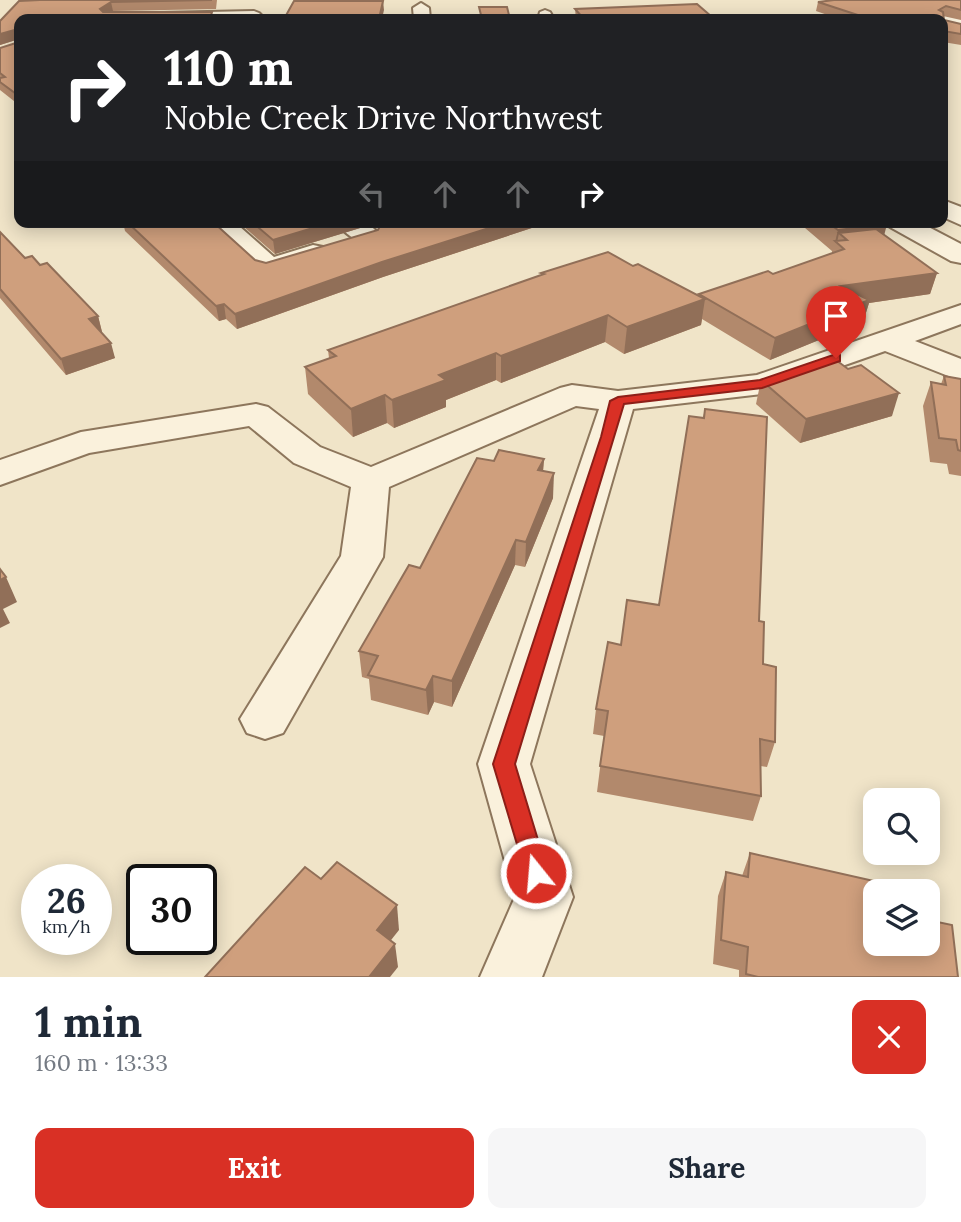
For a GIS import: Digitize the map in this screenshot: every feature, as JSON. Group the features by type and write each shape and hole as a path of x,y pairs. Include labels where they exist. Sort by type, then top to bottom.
{"street":[{"path":"225,228 270,267 341,238"},
{"path":"910,228 961,255"},
{"path":"0,473 81,443 256,414 307,455 371,481 572,395 618,401 762,384 961,314"},
{"path":"885,340 961,371"},
{"path":"511,977 544,897 504,764 618,401"},
{"path":"265,719 362,557 371,481"}],"building":[{"path":"212,0 111,2 100,9 103,12 212,12 14,14 14,30 0,34 0,21 19,1"},
{"path":"961,0 961,10 946,6 939,10 943,14 855,14 818,2"},
{"path":"294,1 383,1 380,14 287,14"},
{"path":"697,4 709,14 580,14 575,9"},
{"path":"479,7 507,7 509,14 481,14"},
{"path":"948,21 961,24 961,34 948,32"},
{"path":"14,44 14,92 0,82 0,78 5,77 0,73 0,48"},
{"path":"133,228 220,228 255,260 266,263 379,228 489,228 382,262 235,314 224,304 216,306"},
{"path":"259,228 313,228 273,240"},
{"path":"876,229 937,273 841,286 869,300 775,338 699,294 768,271 773,274 844,249 835,241 847,240 839,233"},
{"path":"0,232 25,258 32,256 40,265 47,263 98,316 89,319 111,343 61,359 0,289"},
{"path":"608,252 633,266 638,264 705,299 627,327 608,315 501,356 496,353 439,375 446,380 392,400 385,395 351,409 305,367 336,356 328,350 544,274 541,273"},
{"path":"836,360 848,369 861,365 899,393 806,419 761,380"},
{"path":"944,376 961,379 961,451 958,450 956,440 939,438 931,382 946,385"},
{"path":"705,409 767,417 759,621 764,622 763,664 776,667 775,742 760,739 761,796 600,766 608,711 596,709 608,642 621,645 627,600 659,605 689,416 704,418"},
{"path":"499,450 544,459 538,470 554,473 526,542 516,540 452,681 433,676 426,690 368,675 378,656 359,651 409,565 420,568 477,458 494,461"},
{"path":"0,569 6,577 0,580"},
{"path":"750,853 865,879 863,956 940,956 940,922 952,925 958,977 758,977 746,974 748,947 721,940 726,872 748,877"},
{"path":"337,862 397,905 377,930 395,944 369,977 205,977 305,867 321,879"}],"route":[{"path":"536,873 504,764 618,401 762,384 836,358"}]}
